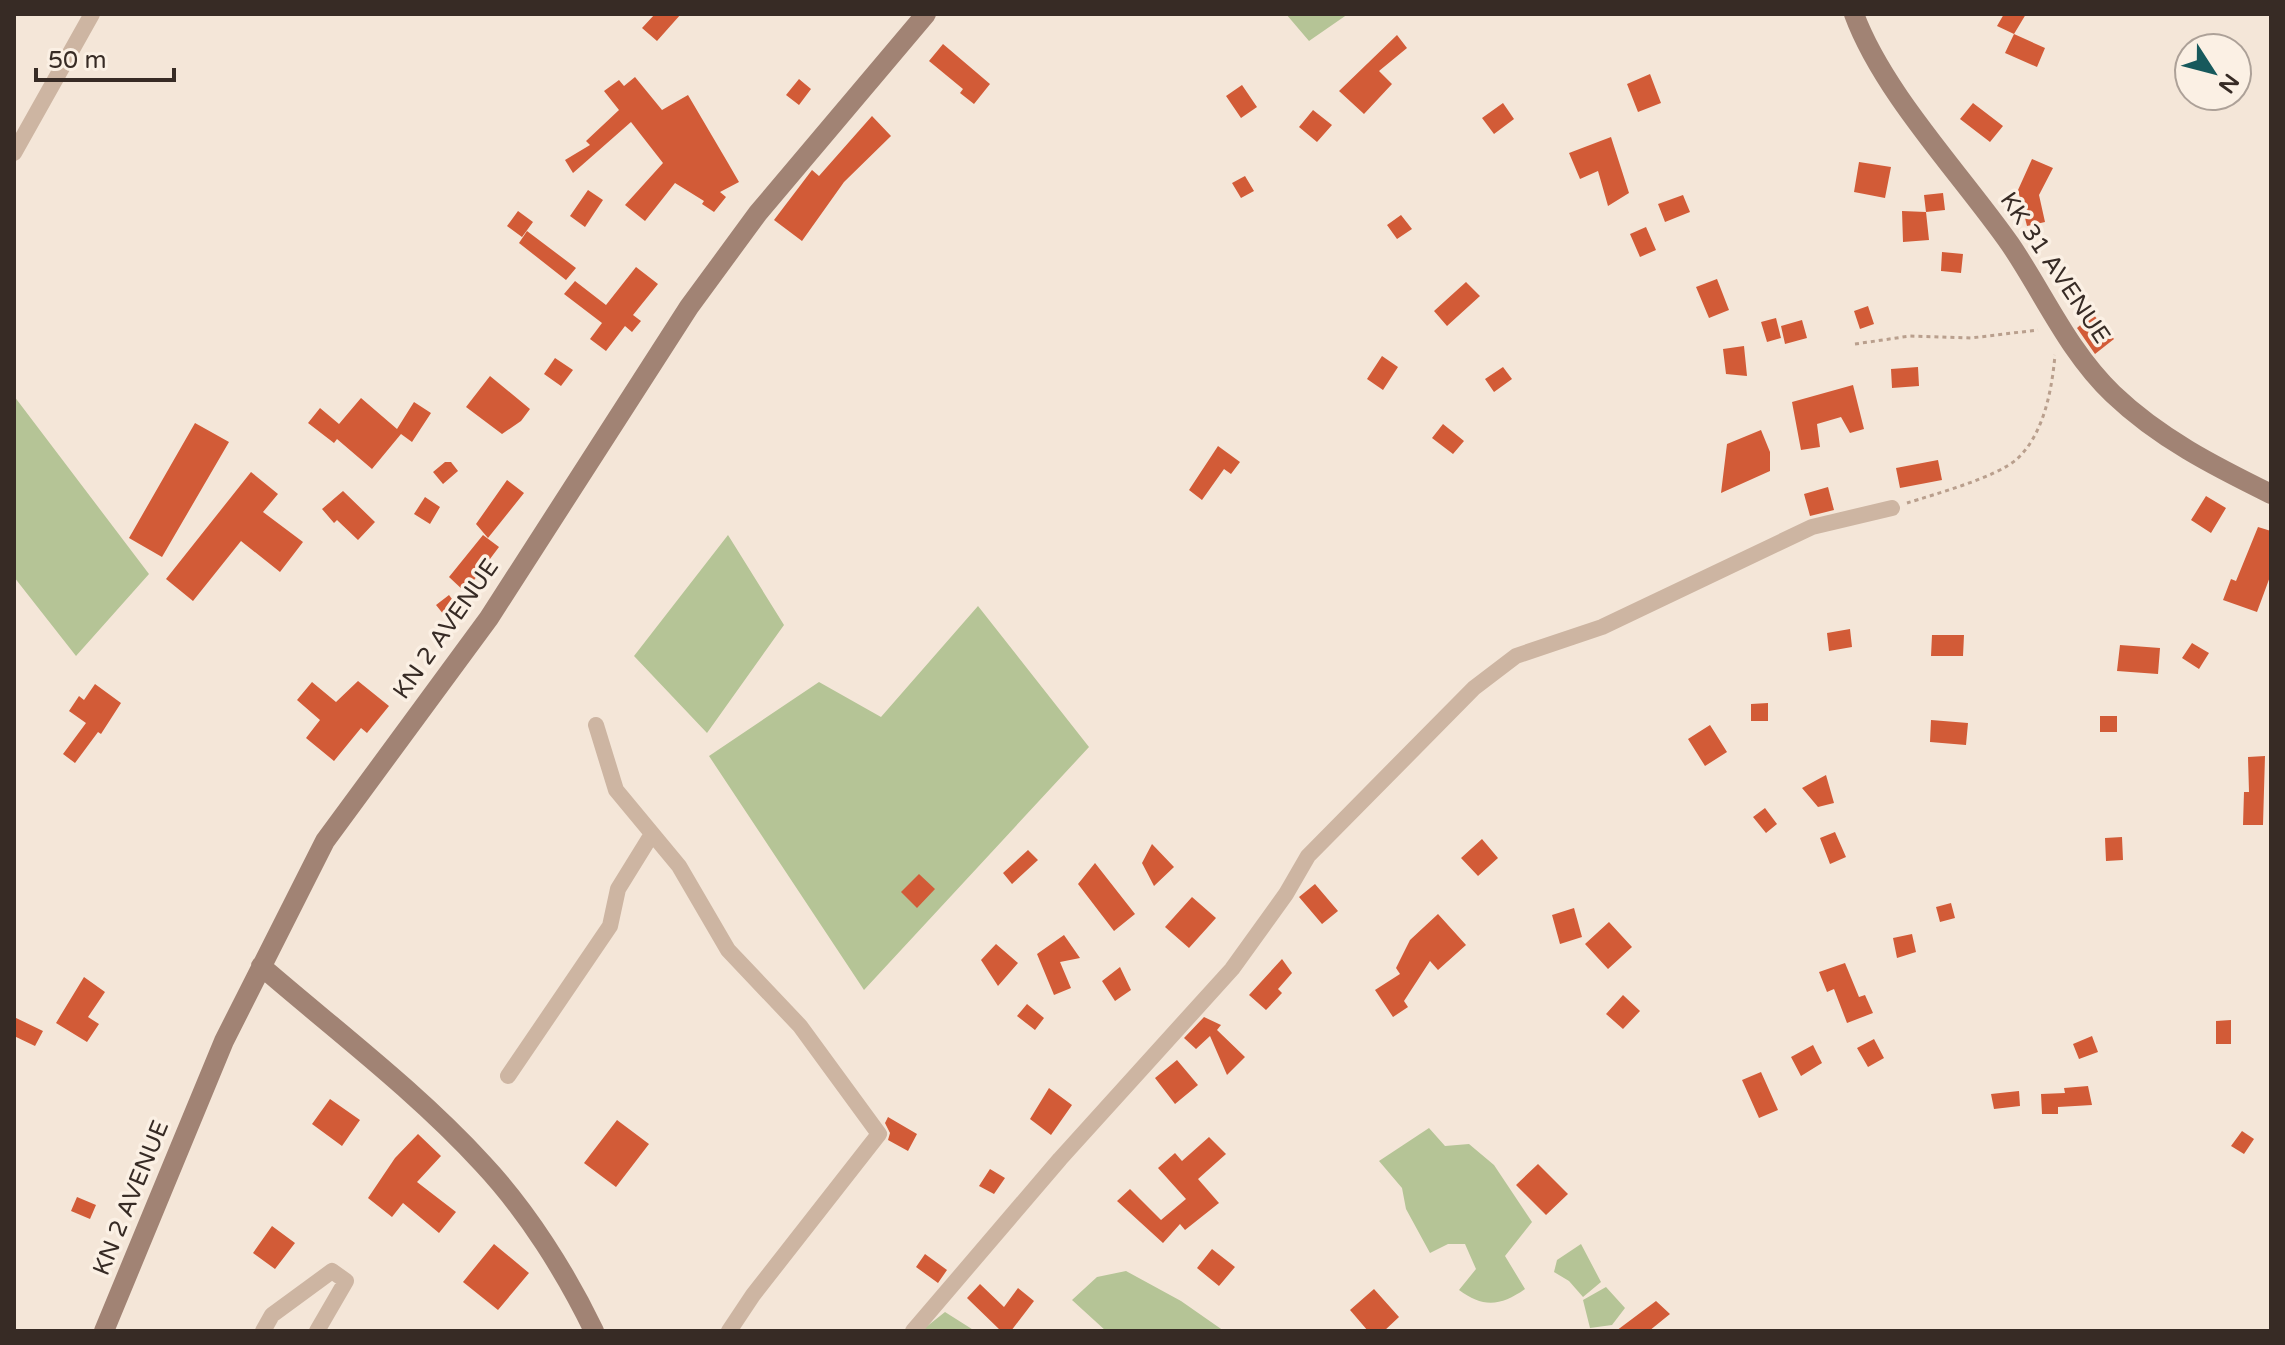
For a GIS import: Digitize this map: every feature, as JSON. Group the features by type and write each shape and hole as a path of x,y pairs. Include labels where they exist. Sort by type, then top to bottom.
{"main road":[{"name":"KN 2 AVENUE","path":"104,1331 224,1041 325,841 489,618 689,307 758,213 926,14"},
{"name":"KK 31 AVENUE","path":"1854,14 1860,31 1892,84 2011,247 2058,327 2112,393 2187,452 2271,494"},
{"path":"261,966 441,1121 485,1165 521,1211 594,1331"}],"street":[{"path":"14,153 92,14"},
{"path":"913,1331 1060,1159 1232,969 1286,894 1308,856 1474,688 1516,656 1614,622 1812,527 1892,508"},
{"path":"596,725 616,790 679,866 728,950 800,1026 879,1134 753,1295 729,1331"},
{"path":"508,1076 610,926 618,889 652,834"},
{"path":"263,1331 272,1315 332,1271 346,1281 317,1331"}],"path":[{"path":"1855,344 1910,336 1971,338 2058,327 2052,391 2036,431 2017,459 1962,486 1892,508"}],"green space":[{"path":"1286,14 1348,14 1309,41"},
{"path":"14,396 149,574 76,656 14,577"},
{"path":"728,535 784,625 707,733 634,656"},
{"path":"978,606 1089,747 864,990 709,756 819,682 881,717"},
{"path":"1429,1128 1445,1146 1469,1144 1494,1165 1532,1222 1505,1256 1525,1289 1508,1299 1484,1302 1459,1290 1476,1269 1465,1244 1448,1244 1430,1253 1406,1209 1402,1188 1379,1161"},
{"path":"1581,1244 1601,1282 1583,1297 1569,1281 1554,1272 1557,1260"},
{"path":"1126,1271 1181,1301 1224,1331 1106,1331 1072,1300 1097,1277"},
{"path":"1606,1287 1625,1308 1612,1325 1590,1328 1583,1300"},
{"path":"945,1312 975,1331 921,1331"}],"building":[{"path":"655,14 681,14 657,41 642,28"},
{"path":"2004,14 2026,14 2014,34 1997,26"},
{"path":"2014,34 2045,48 2037,67 2005,53"},
{"path":"1397,35 1407,48 1379,71 1392,84 1364,114 1339,91"},
{"path":"943,44 990,84 974,104 960,93 963,89 929,61"},
{"path":"1650,74 1661,103 1638,112 1627,84"},
{"path":"635,77 662,110 688,95 728,163 739,182 720,192 726,197 714,212 702,204 704,201 675,183 645,221 625,205 663,163 631,122 573,173 565,160 590,145 586,141 619,110 604,91 619,80 624,86"},
{"path":"799,79 811,89 799,105 786,95"},
{"path":"1242,85 1257,107 1241,118 1226,96"},
{"path":"1503,103 1514,119 1494,134 1482,118"},
{"path":"1973,103 2003,126 1990,142 1960,119"},
{"path":"1313,110 1332,125 1317,142 1299,127"},
{"path":"872,116 891,136 844,182 802,241 774,220 812,170 819,176"},
{"path":"1611,137 1629,193 1608,206 1598,171 1580,179 1569,153"},
{"path":"2032,159 2053,168 2039,195 2045,222 2027,226 2018,190"},
{"path":"1859,162 1891,167 1885,198 1854,192"},
{"path":"1245,176 1254,191 1241,198 1232,183"},
{"path":"588,190 603,200 585,227 570,216"},
{"path":"1943,193 1945,210 1926,212 1924,195"},
{"path":"1683,195 1690,212 1665,222 1658,204"},
{"path":"518,211 533,222 522,237 507,226"},
{"path":"1902,211 1926,212 1929,240 1903,242"},
{"path":"1401,215 1412,229 1397,239 1387,225"},
{"path":"1646,227 1656,250 1640,257 1630,234"},
{"path":"527,231 576,268 566,280 519,243"},
{"path":"1942,252 1963,254 1961,273 1941,271"},
{"path":"636,267 658,284 633,315 641,321 632,332 625,326 606,351 590,339 602,323 564,294 575,281 606,305"},
{"path":"1717,279 1729,310 1709,318 1696,287"},
{"path":"1466,282 1480,296 1447,326 1434,311"},
{"path":"1868,306 1874,324 1860,329 1854,311"},
{"path":"2093,314 2114,339 2095,354 2077,328"},
{"path":"1776,318 1781,338 1767,342 1761,322"},
{"path":"1802,320 1807,338 1785,344 1781,326"},
{"path":"1744,346 1747,376 1726,374 1723,349"},
{"path":"1382,356 1398,367 1383,390 1367,379"},
{"path":"555,358 573,370 561,386 544,374"},
{"path":"1503,367 1512,379 1494,392 1485,379"},
{"path":"1918,367 1919,386 1892,388 1891,369"},
{"path":"490,376 530,409 521,421 502,434 466,407"},
{"path":"1853,385 1864,429 1850,433 1841,417 1817,424 1820,447 1801,450 1792,402"},
{"path":"361,398 397,429 414,402 431,413 412,442 401,434 372,469 337,439 334,443 308,423 320,408 339,424"},
{"path":"195,423 229,442 162,557 129,538"},
{"path":"1443,424 1464,441 1453,454 1432,438"},
{"path":"1761,430 1770,452 1770,471 1721,493 1727,444"},
{"path":"1218,446 1240,462 1231,474 1224,469 1202,500 1189,490"},
{"path":"1938,460 1942,480 1900,488 1896,468"},
{"path":"445,462 451,462 458,471 443,484 433,472"},
{"path":"251,472 278,494 263,512 303,542 280,572 241,541 193,601 166,579"},
{"path":"507,480 524,493 488,538 476,524"},
{"path":"1828,487 1834,510 1810,516 1804,494"},
{"path":"343,491 375,522 358,540 337,520 334,523 322,509"},
{"path":"2206,496 2226,508 2211,533 2191,520"},
{"path":"425,497 440,507 430,524 414,514"},
{"path":"2258,527 2271,531 2271,574 2257,612 2223,600 2231,579 2236,581"},
{"path":"483,535 499,547 465,592 449,577"},
{"path":"449,595 461,611 448,620 436,605"},
{"path":"1850,629 1852,647 1829,651 1827,633"},
{"path":"1932,635 1964,635 1963,656 1931,656"},
{"path":"2192,643 2209,653 2199,669 2182,658"},
{"path":"2120,645 2160,648 2158,674 2117,671"},
{"path":"358,681 389,706 367,733 361,728 334,761 306,738 320,720 297,700 312,682 336,702"},
{"path":"95,684 121,703 101,734 98,732 75,763 63,754 86,723 69,711 79,696 84,700"},
{"path":"1768,703 1768,721 1751,721 1751,704"},
{"path":"2100,716 2117,716 2117,732 2100,732"},
{"path":"1931,720 1968,723 1966,745 1930,742"},
{"path":"1710,725 1727,752 1705,766 1688,739"},
{"path":"2265,756 2263,825 2243,825 2244,792 2249,792 2248,757"},
{"path":"1826,775 1834,803 1818,807 1802,788"},
{"path":"1765,808 1777,824 1766,833 1753,817"},
{"path":"1835,832 1846,857 1830,864 1820,838"},
{"path":"2122,837 2123,860 2106,861 2105,838"},
{"path":"1482,839 1498,858 1478,876 1461,858"},
{"path":"1152,844 1174,867 1154,886 1142,863"},
{"path":"1028,850 1038,860 1012,884 1003,873"},
{"path":"1095,863 1135,914 1114,931 1078,884"},
{"path":"919,874 935,889 917,908 901,892"},
{"path":"1315,884 1338,911 1322,924 1299,897"},
{"path":"1192,897 1216,918 1189,948 1165,927"},
{"path":"1951,903 1955,918 1940,922 1936,907"},
{"path":"1574,908 1582,937 1560,944 1552,915"},
{"path":"1438,914 1466,945 1438,970 1430,961 1404,1001 1408,1007 1393,1017 1375,990 1400,974 1396,968 1410,940"},
{"path":"1609,922 1632,947 1608,969 1585,944"},
{"path":"1912,934 1916,952 1897,958 1893,938"},
{"path":"1064,935 1080,958 1060,962 1071,988 1054,995 1037,954"},
{"path":"996,944 1018,963 998,986 981,960"},
{"path":"1282,959 1292,973 1278,989 1282,993 1266,1010 1249,995"},
{"path":"1845,963 1859,997 1865,995 1873,1013 1847,1023 1834,989 1827,992 1819,972"},
{"path":"1120,967 1131,990 1115,1001 1102,981"},
{"path":"84,977 105,992 88,1017 99,1024 87,1042 56,1023"},
{"path":"1623,995 1640,1011 1623,1029 1606,1014"},
{"path":"1027,1004 1044,1018 1035,1030 1017,1016"},
{"path":"14,1017 43,1031 35,1046 14,1036"},
{"path":"1204,1017 1221,1025 1217,1030 1245,1057 1227,1075 1210,1036 1196,1049 1184,1038"},
{"path":"2231,1020 2231,1044 2216,1044 2216,1021"},
{"path":"2092,1036 2098,1052 2079,1059 2073,1044"},
{"path":"1874,1039 1884,1058 1868,1067 1857,1048"},
{"path":"1813,1045 1822,1063 1801,1076 1791,1057"},
{"path":"1177,1060 1198,1085 1175,1104 1155,1078"},
{"path":"1761,1072 1778,1110 1759,1118 1742,1080"},
{"path":"2088,1086 2092,1105 2058,1107 2058,1114 2042,1114 2041,1094 2065,1093 2064,1088"},
{"path":"1049,1088 1072,1105 1051,1135 1030,1119"},
{"path":"2019,1091 2020,1106 1994,1109 1991,1094"},
{"path":"330,1099 360,1120 342,1146 312,1124"},
{"path":"888,1117 917,1134 908,1151 888,1140 890,1133 885,1123"},
{"path":"617,1120 649,1144 616,1187 584,1163"},
{"path":"2242,1131 2254,1139 2244,1154 2231,1146"},
{"path":"418,1134 441,1156 417,1182 456,1212 439,1233 403,1203 392,1217 368,1198 395,1158"},
{"path":"1209,1137 1226,1154 1198,1179 1219,1203 1185,1230 1180,1224 1163,1243 1117,1201 1130,1189 1161,1220 1186,1199 1158,1168 1175,1153 1182,1161"},
{"path":"1538,1164 1568,1194 1546,1215 1516,1185"},
{"path":"990,1169 1005,1178 994,1194 979,1186"},
{"path":"77,1197 96,1205 90,1219 71,1211"},
{"path":"272,1226 295,1243 275,1269 253,1253"},
{"path":"494,1244 529,1273 498,1310 463,1282"},
{"path":"1212,1249 1235,1267 1219,1286 1197,1268"},
{"path":"925,1254 947,1270 938,1283 916,1267"},
{"path":"980,1284 1004,1307 1018,1288 1034,1301 1011,1331 1001,1331 967,1298"},
{"path":"1374,1289 1399,1317 1384,1331 1368,1331 1350,1310"},
{"path":"1656,1301 1670,1314 1649,1331 1616,1331"}]}
